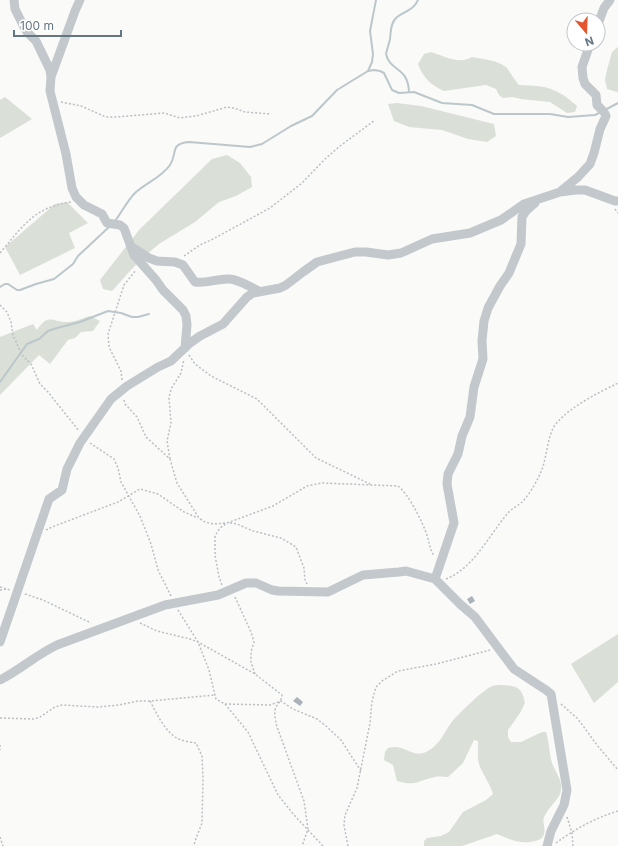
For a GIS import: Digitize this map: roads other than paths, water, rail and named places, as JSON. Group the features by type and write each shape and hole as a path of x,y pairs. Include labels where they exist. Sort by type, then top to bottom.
{"street":[{"path":"14,0 22,24 27,32 36,41 50,70 50,91 66,154 72,188 76,197 84,206 102,214 107,223 120,225 124,228 134,255 163,290 183,310 186,316 187,325 185,348"},
{"path":"51,77 80,0"},
{"path":"602,12 610,0"},
{"path":"560,192 578,177 590,164 600,129 606,116 597,105 596,96 585,84 583,78 582,67 587,52"},
{"path":"0,642 49,499 62,490 67,470 80,443 111,399 122,390 158,367 171,361 200,336 224,324 247,297 259,291 280,288 286,285 317,262 355,252 388,255 401,253 432,239 470,233 501,220 524,204 560,192 585,190 618,201"},
{"path":"435,579 454,523 447,484 448,474 458,454 462,436 470,417 474,387 483,359 482,341 484,321 488,308 509,273 521,244 522,217 526,211 540,199"},
{"path":"132,247 149,258 175,262 183,265 195,282 200,283 230,279 239,281 259,291"},
{"path":"0,680 45,651 101,628 165,605 218,596 250,582 260,584 272,590 328,592 363,575 373,573 406,571 435,579 475,617 514,669 551,694 568,790 564,805 551,831 547,846"}],"waterway":[{"path":"368,71 372,62 373,54 370,31 376,0"},
{"path":"409,92 406,78 391,64 386,54 394,20 414,6 418,0"},
{"path":"115,221 129,199 167,169 172,161 176,147 179,145 189,142 250,147 262,144 291,126 312,116 337,90 368,71 374,70 384,73 392,90 399,93 414,92 442,103 472,105 494,114 550,114 568,117 595,115 601,112"},
{"path":"605,110 618,103"},
{"path":"0,287 8,284 17,290 20,290 54,279 73,264 78,256 109,227"},
{"path":"0,382 27,344 39,339 48,331 80,322 108,311 121,313 132,317 149,314"}]}
